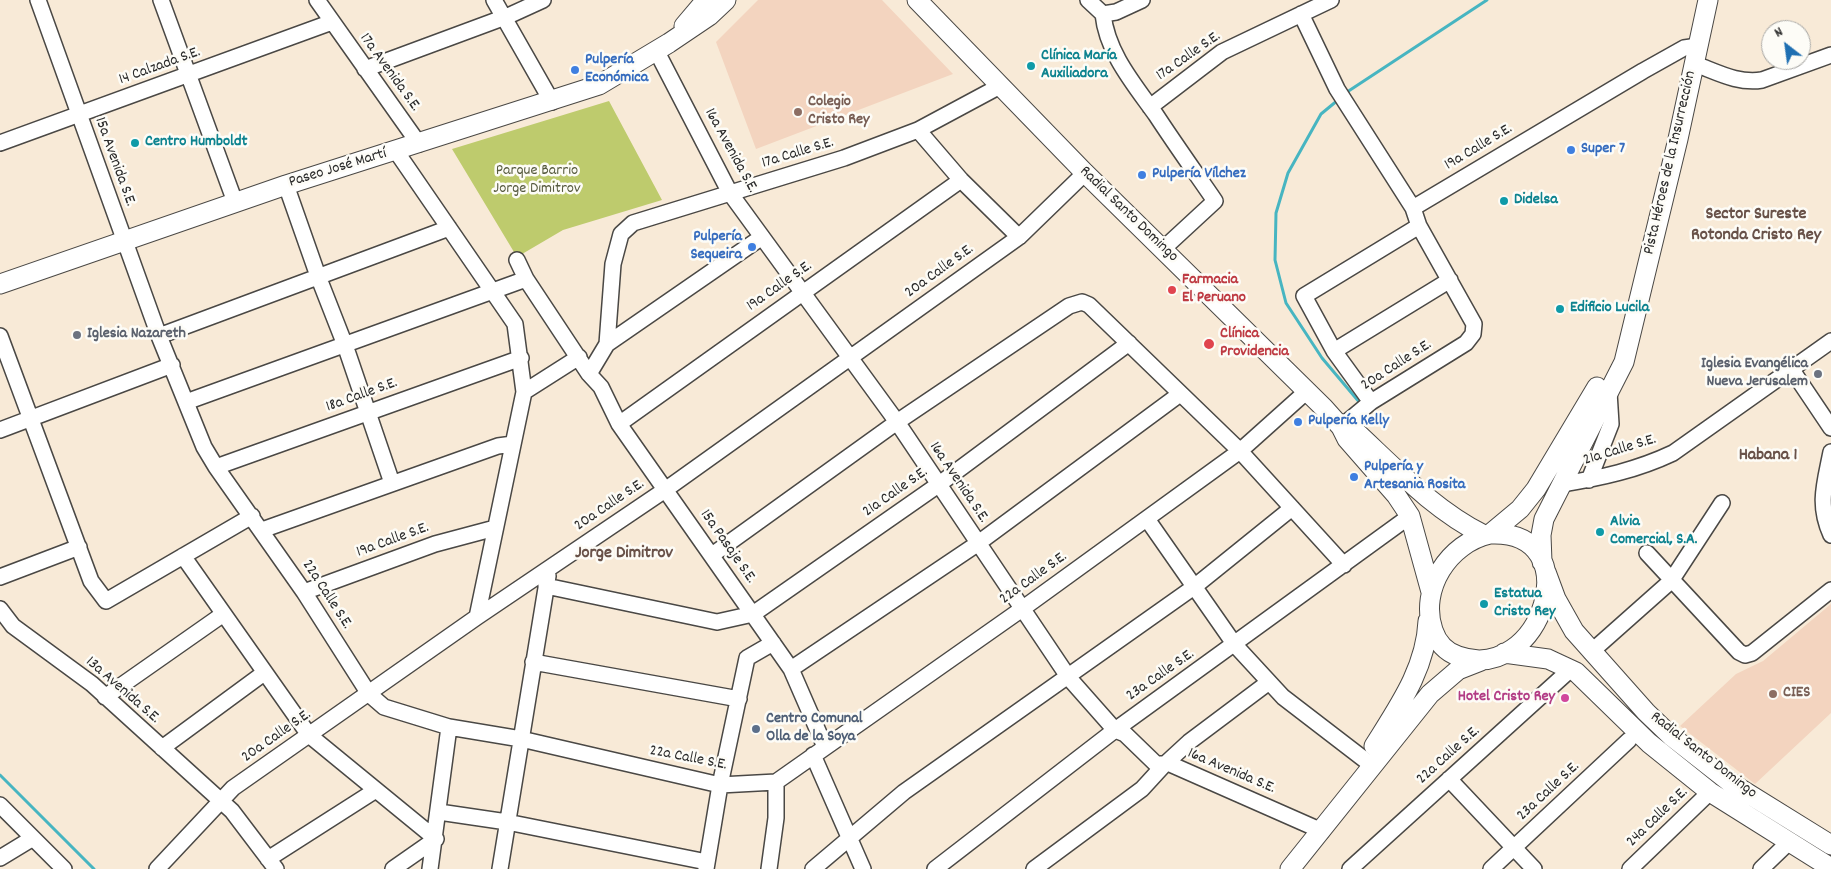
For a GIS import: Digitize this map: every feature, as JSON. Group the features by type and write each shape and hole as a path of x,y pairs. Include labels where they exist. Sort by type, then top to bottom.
{"main road":[{"name":"Paseo José Martí","path":"0,284 286,185 599,86 709,16 726,0"},
{"name":"Radial Santo Domingo","path":"916,0 1085,173 1307,390 1341,427 1347,439 1396,495 1410,516 1430,600"},
{"name":"Pista Héroes de la Insurrección","path":"1544,567 1542,528 1562,484 1624,362 1697,55 1708,0"},
{"name":"Paseo José Martí","path":"663,47 699,2"},
{"name":"Pista Héroes de la Insurrección","path":"1487,534 1520,509 1544,477 1592,399 1613,356 1632,325"},
{"name":"Radial Santo Domingo","path":"1341,427 1355,431 1425,496 1457,520 1487,534"},
{"path":"1290,869 1327,825 1402,726 1440,683 1464,666 1498,655 1523,640 1538,619 1547,594 1544,567 1532,546 1511,534 1487,534 1467,543 1450,558 1440,571 1430,600 1427,641 1418,667 1396,710 1327,825"},
{"name":"Radial Santo Domingo","path":"1544,567 1562,613 1590,652 1671,736 1731,782 1831,845"},
{"path":"1430,600 1434,634 1446,649 1464,658 1498,655"},
{"name":"Radial Santo Domingo","path":"1498,655 1548,659 1571,669 1588,682 1649,744 1710,792 1831,868"}],"street":[{"name":"15a Avenida S.E.","path":"38,0 124,242 186,402"},
{"path":"161,0 235,202"},
{"name":"17a Avenida S.E.","path":"318,0 419,144"},
{"path":"494,0 552,102"},
{"path":"365,69 503,18 543,0"},
{"path":"1088,0 1103,14 1104,30 1130,82 1150,107 1215,201 1163,249"},
{"path":"1103,14 1116,12 1142,0"},
{"name":"17a Calle S.E.","path":"1150,107 1222,52 1330,0"},
{"path":"1301,14 1338,89 1413,208 1419,226 1450,280 1334,351"},
{"name":"14 Calzada S.E.","path":"1,137 78,115 332,22"},
{"name":"16a Avenida S.E.","path":"663,47 730,193 897,422 977,544 1069,678 1115,730 1124,734 1156,764 1170,764 1327,825"},
{"name":"19a Calle S.E.","path":"1413,208 1684,48 1697,55"},
{"path":"1697,55 1740,80 1751,82 1762,80 1831,55"},
{"name":"17a Calle S.E.","path":"607,344 613,264 621,234 633,222 844,158 918,130 1000,86"},
{"path":"918,130 961,180 1019,237"},
{"path":"396,151 515,324 521,358 524,392 477,617"},
{"name":"20a Calle S.E.","path":"157,869 233,788 549,567 665,490 1019,237 1085,173"},
{"name":"19a Calle S.E.","path":"619,424 961,180"},
{"path":"286,185 345,345 392,483"},
{"path":"1371,402 1334,351 1304,296 1419,226"},
{"path":"159,336 449,228"},
{"path":"589,374 607,344 762,236"},
{"name":"15a Pasaje S.E.","path":"518,260 526,279 589,374 601,387 619,424 791,669 863,869"},
{"path":"186,402 526,279"},
{"name":"20a Calle S.E.","path":"1341,427 1371,402 1466,343 1473,334 1474,324 1450,280"},
{"path":"712,555 897,422 1069,306 1082,302 1089,305 1240,452 1344,565"},
{"path":"0,336 92,581 106,601 252,516"},
{"name":"21a Calle S.E.","path":"1562,484 1589,480 1647,465 1673,453 1831,341"},
{"name":"21a Calle S.E.","path":"754,614 938,485 1129,343"},
{"path":"524,392 579,357"},
{"name":"18a Calle S.E.","path":"216,467 521,358"},
{"path":"0,430 172,365"},
{"path":"1792,370 1831,428"},
{"name":"22a Calle S.E.","path":"186,402 204,447 216,467 304,592 369,694 384,707 450,727 521,739 720,785 776,782 1022,609 1240,452 1307,390"},
{"path":"1589,480 1610,424 1609,392"},
{"path":"791,669 977,544 1180,394"},
{"path":"262,530 498,446 513,444"},
{"path":"1831,452 1822,501 1822,512 1831,535"},
{"path":"1590,652 1671,581 1722,503"},
{"path":"813,869 904,792 1069,678 1194,587 1292,508"},
{"name":"23a Calle S.E.","path":"936,869 1115,730 1235,645 1410,516"},
{"path":"1147,519 1235,645 1283,697 1365,760"},
{"name":"19a Calle S.E.","path":"304,592 435,544 496,528"},
{"path":"0,577 79,547"},
{"path":"1647,553 1739,652 1745,655 1752,653 1831,590"},
{"path":"183,556 222,615 309,735 436,839"},
{"path":"500,869 549,567"},
{"path":"546,586 717,622 754,614"},
{"name":"13a Avenida S.E.","path":"0,609 13,626 105,697 232,811 272,864"},
{"path":"105,697 222,615"},
{"path":"439,812 507,822 709,867 720,785 747,658 773,643"},
{"path":"533,662 738,699"},
{"name":"22a Calle S.E.","path":"1352,868 1571,669"},
{"path":"162,748 264,673"},
{"path":"1034,869 1142,789 1189,742 1269,682"},
{"path":"430,869 436,839 450,727"},
{"name":"23a Calle S.E.","path":"1491,869 1629,740"},
{"path":"1448,779 1534,869"},
{"path":"770,869 776,818 776,782"},
{"path":"272,864 376,790"},
{"name":"24a Calle S.E.","path":"1630,869 1710,792"},
{"path":"0,805 64,869"},
{"path":"0,858 33,838"},
{"path":"393,869 436,839"},
{"path":"1761,869 1790,841"}],"shaded area":[{"name":"Colegio Cristo Rey","path":"758,0 882,0 953,74 756,149 716,42"},
{"name":"CIES","path":"1831,604 1831,713 1755,784 1680,726 1736,674 1763,661"}],"green space":[{"name":"Parque Barrio Jorge Dimitrov","path":"609,101 662,200 563,230 517,257 452,149"}],"waterway":[{"path":"1344,94 1487,0"},
{"path":"1338,100 1321,114 1288,173 1276,213 1275,260 1286,303 1322,358 1360,403"},
{"path":"0,775 94,869"}],"place":[{"name":"Clínica María Auxiliadora","path":"1031,66"},
{"name":"Pulpería Económica","path":"575,70"},
{"name":"Colegio Cristo Rey","path":"798,112"},
{"name":"Centro Humboldt","path":"135,143"},
{"name":"Super 7","path":"1571,150"},
{"name":"Pulpería Vílchez","path":"1142,175"},
{"name":"Didelsa","path":"1504,201"},
{"name":"Pulpería Sequeira","path":"752,247"},
{"name":"Farmacia El Peruano","path":"1172,290"},
{"name":"Edificio Lucila","path":"1560,309"},
{"name":"Iglesia Nazareth","path":"77,335"},
{"name":"Clínica Providencia","path":"1209,344"},
{"name":"Iglesia Evangélica Nueva Jerusalem","path":"1818,374"},
{"name":"Pulpería Kelly","path":"1298,422"},
{"name":"Pulpería y Artesania Rosita","path":"1354,477"},
{"name":"Alvia Comercial, S.A.","path":"1600,532"},
{"name":"Estatua Cristo Rey","path":"1484,604"},
{"name":"CIES","path":"1773,694"},
{"name":"Hotel Cristo Rey","path":"1565,698"},
{"name":"Centro Comunal Olla de la Soya","path":"756,729"}],"district":[{"name":"Sector Sureste Rotonda Cristo Rey","path":"1756,226"},
{"name":"Habana 1","path":"1768,457"},
{"name":"Jorge Dimitrov","path":"624,555"}]}
